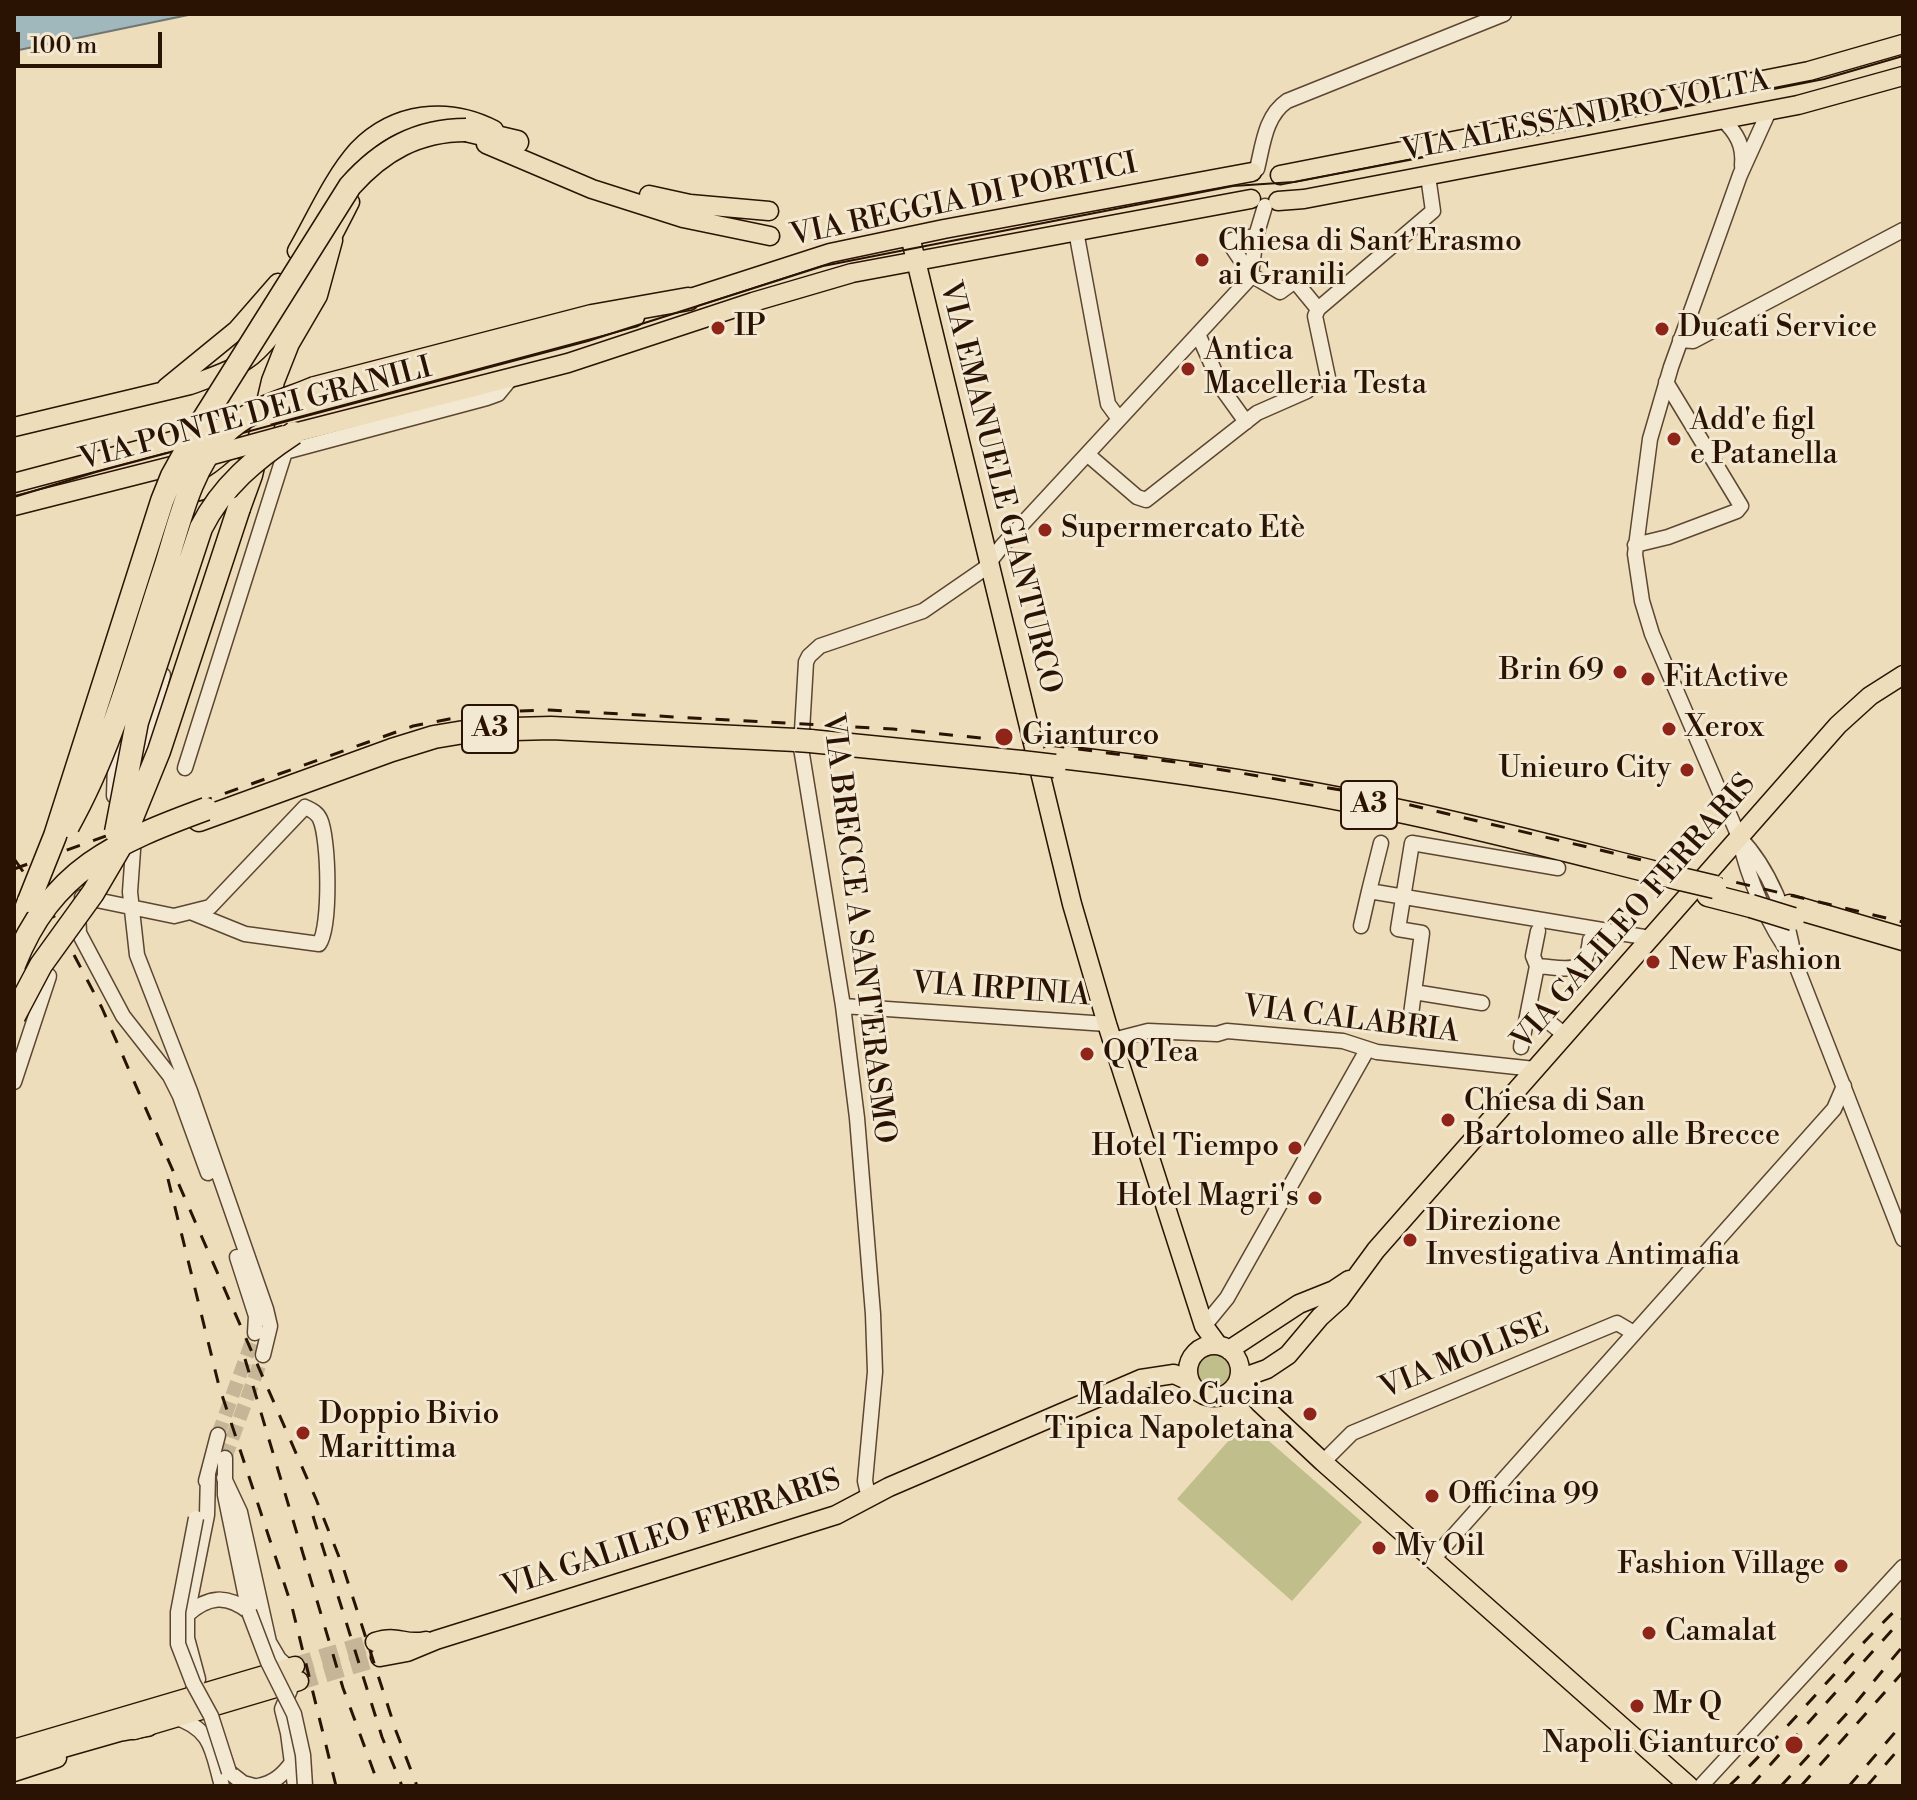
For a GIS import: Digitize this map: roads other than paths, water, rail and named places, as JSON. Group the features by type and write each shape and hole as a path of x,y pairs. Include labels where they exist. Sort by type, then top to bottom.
{"highway":[{"path":"14,940 55,836 175,465 338,202 365,169 399,144 436,132 466,130 517,142"},
{"path":"14,1016 41,965 120,847 153,766 239,508 241,480 257,446 278,369 331,240"},
{"path":"29,901 84,798 104,752 185,506 203,461 221,437 250,413 575,320 688,299"},
{"path":"87,895 115,838 137,722 197,539 213,505 241,480 258,458 294,433"},
{"name":"A3","path":"14,965 25,937 39,914 74,874 127,840 434,737 476,730 561,728 803,736 1178,771 1316,794 1436,819 1903,939"},
{"name":"A3","path":"14,983 31,941 49,913 76,883 123,850 202,815"},
{"name":"A3","path":"1792,912 1903,952"},
{"path":"14,1760 147,1725"}],"main road":[{"name":"VIA ALESSANDRO VOLTA","path":"1280,175 1809,71 1903,44"},
{"name":"VIA ALESSANDRO VOLTA","path":"1265,202 1304,199 1769,111 1903,76"},
{"path":"161,393 237,330 272,293 356,153 374,135 400,122 431,114 462,117 481,123 581,174 712,225 770,218"},
{"path":"331,240 350,202 369,179 390,163 441,142 466,140 494,145 592,189 666,205 770,218"},
{"path":"1268,168 1280,175 1284,189 1265,202 1246,184 1255,171 1268,168"},
{"name":"VIA REGGIA DI PORTICI","path":"505,352 620,321 830,253 1255,171"},
{"name":"VIA REGGIA DI PORTICI","path":"512,377 615,349 826,280 1076,231 1265,202"},
{"path":"666,205 770,218"},
{"name":"VIA EMANUELE GIANTURCO","path":"910,236 1072,904 1210,1350"},
{"path":"280,324 282,276"},
{"path":"14,427 161,393 216,376 264,346 309,292"},
{"name":"VIA PONTE DEI GRANILI","path":"14,483 175,465 325,392 505,352"},
{"name":"VIA PONTE DEI GRANILI","path":"14,506 512,377"},
{"path":"175,465 197,493 212,487 241,464 257,446"},
{"name":"VIA GALILEO FERRARIS","path":"1239,1379 1274,1365 1288,1355 1340,1299 1357,1274 1535,1069 1849,714 1903,675"},
{"name":"VIA GALILEO FERRARIS","path":"377,1650 407,1652 436,1640 836,1515 1141,1379 1158,1368 1210,1350 1278,1319 1299,1304 1334,1290 1357,1274"},
{"path":"1278,1319 1291,1313 1302,1313 1308,1322 1303,1337"},
{"path":"1223,1396 1233,1390 1239,1379 1239,1363 1210,1350 1188,1368 1189,1381 1203,1395 1223,1396 1271,1413"},
{"path":"1288,1355 1267,1383 1265,1392 1273,1408 1295,1435"},
{"name":"VIA GALILEO FERRARIS","path":"1141,1379 1174,1374 1189,1381"},
{"path":"1239,1379 1323,1462 1689,1786"},
{"path":"14,1749 188,1698 294,1674"},
{"path":"14,1772 294,1674"}],"street":[{"path":"1255,171 1271,119 1278,107 1287,101 1504,14"},
{"path":"1769,111 1740,175 1680,340 1650,439 1635,545 1639,586 1652,634 1739,837 1754,853 1791,936 1794,960 1903,1239"},
{"path":"1722,119 1741,144 1740,175"},
{"path":"1330,387 1315,316 1318,309 1433,211 1428,176"},
{"path":"1251,275 1256,236 1265,202"},
{"path":"1680,340 1693,341 1903,230"},
{"path":"1076,231 1108,404 1119,419"},
{"path":"1256,236 1230,242 1251,275 1280,292 1295,281 1318,309"},
{"name":"VIA BRECCE A SANT'ERASMO","path":"869,1498 865,1481 875,1372 873,1314 857,1118 843,1006 801,748 806,662 820,646 923,611 984,569 1251,275"},
{"path":"1198,334 1225,395 1246,422"},
{"path":"185,768 285,452 487,398 498,394 512,377"},
{"path":"1635,545 1668,537 1737,511 1741,506 1666,382"},
{"path":"1087,454 1137,497 1146,500 1265,408 1307,391"},
{"path":"112,817 118,697 175,465 203,445 240,411 276,395 325,392"},
{"path":"175,465 172,512 151,587 150,650 142,711 77,923 90,955 123,1016 170,1076 180,1096 253,1305 255,1333"},
{"path":"241,480 208,537 167,660 144,750 131,855 130,909 144,978 190,1091 266,1309 270,1326 263,1355"},
{"path":"141,782 220,532 241,480"},
{"path":"87,895 130,909 174,916 210,907 305,807 314,811 321,820 328,881 325,936 319,944 245,934 193,913"},
{"path":"1361,926 1381,843"},
{"path":"1409,1029 1422,933 1398,929 1412,843 1558,868"},
{"path":"1369,891 1650,938"},
{"path":"1521,1047 1537,966 1533,956 1538,931"},
{"path":"1537,966 1570,969 1582,965 1588,958 1590,940"},
{"path":"14,1082 49,976"},
{"path":"1414,992 1482,1003"},
{"name":"VIA IRPINIA","path":"843,1006 1110,1032"},
{"path":"1529,1006 1565,1035"},
{"name":"VIA CALABRIA","path":"1110,1032 1217,1034 1227,1031 1343,1041 1367,1050 1535,1069"},
{"path":"1204,1326 1227,1298 1367,1050"},
{"path":"1433,1559 1834,1109 1844,1086"},
{"name":"VIA MOLISE","path":"1323,1462 1352,1433 1617,1323 1634,1333"},
{"path":"218,1435 196,1518 178,1612 178,1644 211,1716 228,1781"},
{"path":"225,1458 228,1512 249,1612 268,1662 294,1714 303,1755 305,1786"},
{"path":"188,1698 198,1679 187,1638 187,1615 207,1515 208,1474"},
{"path":"224,1478 240,1512 269,1642 279,1659 294,1674 282,1709 295,1786"},
{"path":"1701,1786 1903,1567"},
{"path":"187,1615 210,1599 225,1598 249,1612"},
{"path":"174,1716 190,1722 205,1733 228,1781"},
{"path":"228,1781 256,1786 269,1784 280,1777 293,1761"}],"water":[{"path":"14,14 193,14 14,51"}],"tunnel":[{"path":"218,1435 255,1333"},
{"path":"225,1458 263,1355"},
{"path":"295,1666 375,1642"},
{"path":"299,1681 380,1657"}],"tram line":[{"path":"14,497 96,472 588,341 823,266 1233,186 1294,182 1592,125 1824,79 1903,56"}],"railway":[{"path":"14,869 413,726 486,712 549,710 893,729 1182,763 1364,794 1903,922"},
{"path":"15,860 53,915 102,1008 316,1499 343,1567 417,1786"},
{"path":"168,1179 219,1386 292,1607 336,1786"},
{"path":"245,1359 343,1688 379,1786"},
{"path":"313,1516 382,1737 402,1786"},
{"path":"1729,1786 1903,1603"},
{"path":"1751,1786 1903,1618"},
{"path":"1781,1786 1903,1646"},
{"path":"1801,1786 1903,1672"},
{"path":"1849,1786 1903,1723"},
{"path":"1867,1786 1903,1744"}],"place":[{"name":"Chiesa di Sant'Erasmo ai Granili","path":"1202,260"},
{"name":"IP","path":"718,328"},
{"name":"Ducati Service","path":"1662,329"},
{"name":"Antica Macelleria Testa","path":"1188,369"},
{"name":"Add'e figl e Patanella","path":"1674,439"},
{"name":"Supermercato Etè","path":"1045,530"},
{"name":"Brin 69","path":"1620,672"},
{"name":"FitActive","path":"1648,679"},
{"name":"Xerox","path":"1669,729"},
{"name":"Gianturco","path":"1004,737"},
{"name":"Unieuro City","path":"1687,770"},
{"name":"New Fashion","path":"1653,962"},
{"name":"QQTea","path":"1087,1054"},
{"name":"Chiesa di San Bartolomeo alle Brecce","path":"1448,1120"},
{"name":"Hotel Tiempo","path":"1295,1148"},
{"name":"Hotel Magri's","path":"1315,1198"},
{"name":"Direzione Investigativa Antimafia","path":"1410,1240"},
{"name":"Madaleo Cucina Tipica Napoletana","path":"1310,1414"},
{"name":"Doppio Bivio Marittima","path":"303,1433"},
{"name":"Officina 99","path":"1432,1496"},
{"name":"My Oil","path":"1379,1548"},
{"name":"Fashion Village","path":"1841,1566"},
{"name":"Camalat","path":"1649,1633"},
{"name":"Mr Q","path":"1637,1706"},
{"name":"Napoli Gianturco","path":"1794,1745"}]}
